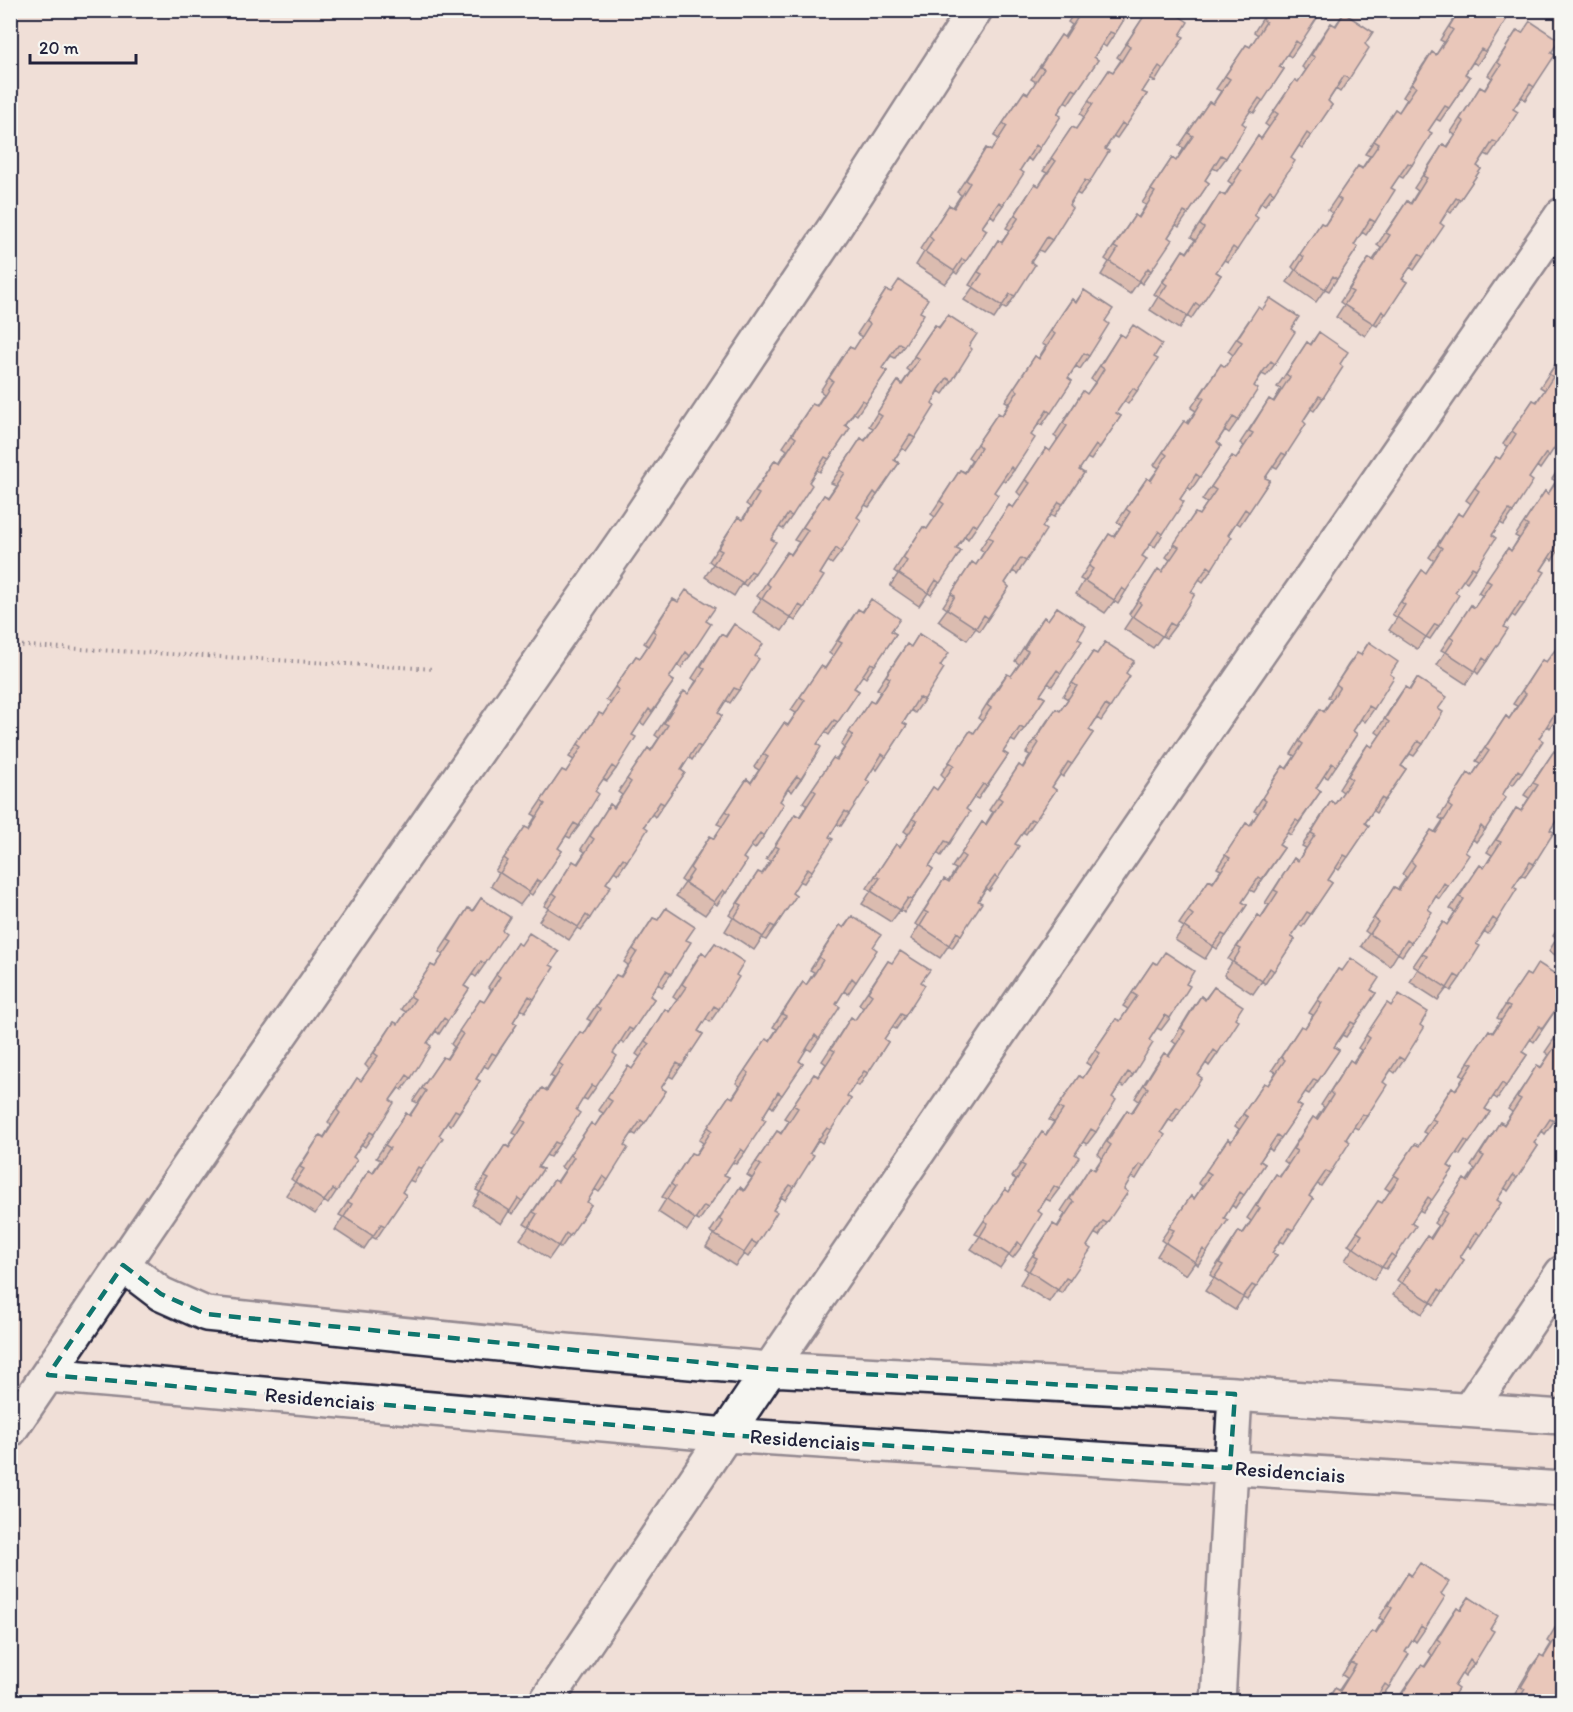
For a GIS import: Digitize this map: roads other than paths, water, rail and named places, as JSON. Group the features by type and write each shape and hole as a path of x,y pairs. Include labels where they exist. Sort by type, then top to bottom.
{"street":[{"path":"10,1430 205,1143 637,522 835,227 975,10"},
{"path":"546,1701 1232,692 1563,215"},
{"path":"123,1266 161,1294 206,1314 566,1351 770,1369 1235,1394 1563,1417"},
{"path":"1470,1410 1563,1273"},
{"name":"Residenciais","path":"48,1375 727,1435 1563,1490"},
{"path":"1218,1701 1235,1394"}]}
